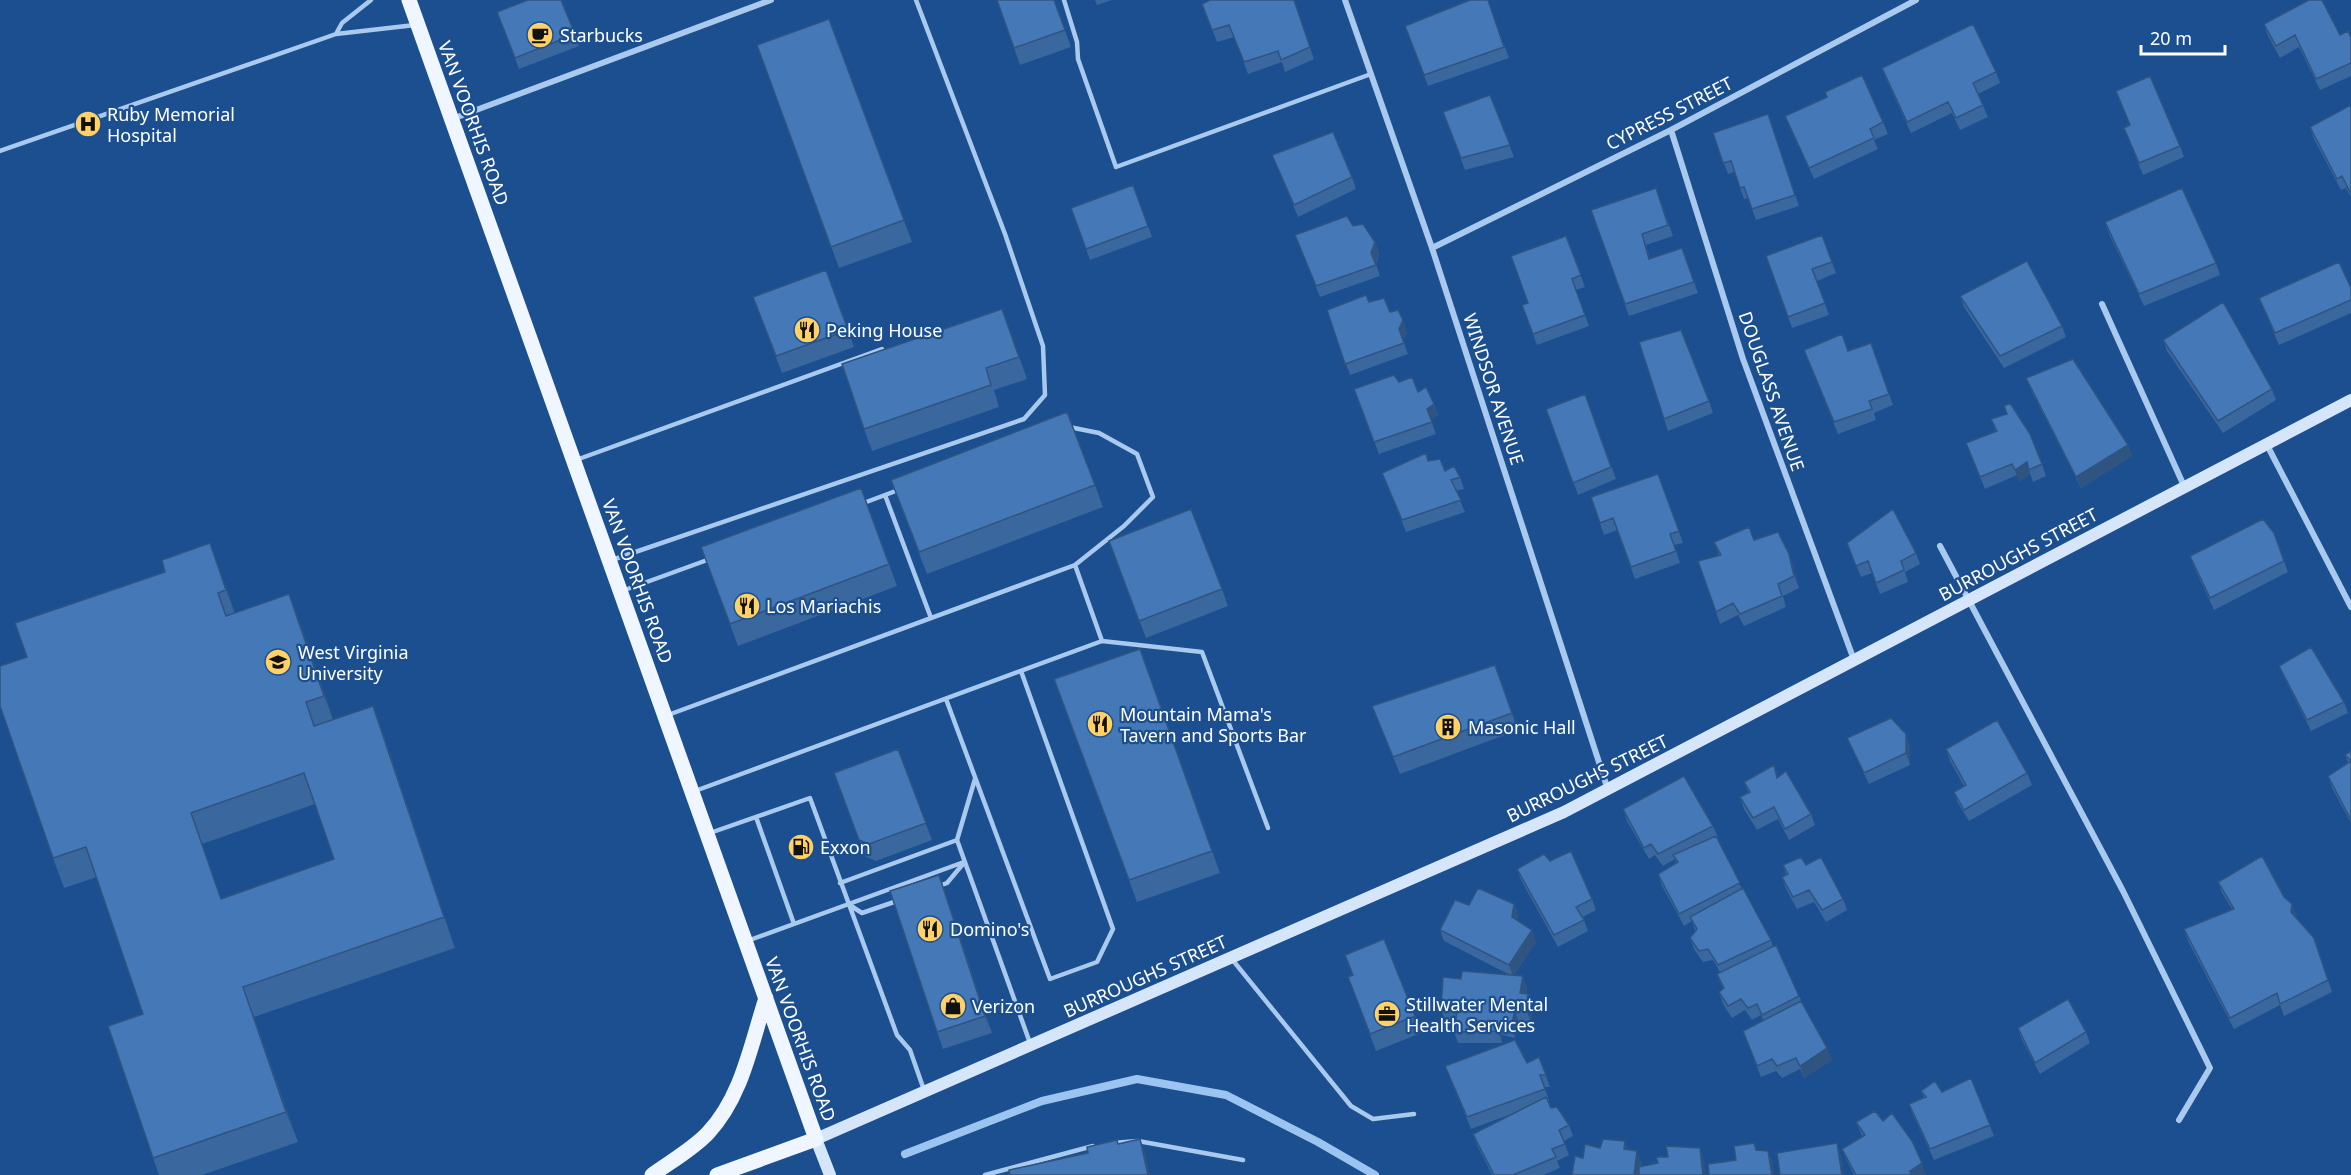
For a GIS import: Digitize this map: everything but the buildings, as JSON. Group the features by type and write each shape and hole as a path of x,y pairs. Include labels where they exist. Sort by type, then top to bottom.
{"main road":[{"name":"VAN VOORHIS ROAD","path":"410,0 816,1139"},
{"path":"652,1175 707,1134 729,1106 742,1075 766,998"},
{"path":"717,1175 816,1139"}],"street":[{"path":"451,119 771,0"},
{"name":"WINDSOR AVENUE","path":"1345,0 1432,248 1608,790"},
{"name":"CYPRESS STREET","path":"1432,248 1671,130 1916,0"},
{"name":"DOUGLASS AVENUE","path":"1671,130 1743,359 1854,660"},
{"path":"2102,304 2184,486"},
{"name":"BURROUGHS STREET","path":"816,1139 1564,812 2351,400"},
{"path":"2266,443 2351,607"},
{"path":"1941,546 2123,891 2210,1068 2179,1120"},
{"name":"VAN VOORHIS ROAD","path":"816,1139 830,1175"}],"lane":[{"path":"336,34 342,23 371,0"},
{"path":"609,561 1024,418 1046,394 1043,346 1005,234 916,0"},
{"path":"1064,0 1077,42 1078,59 1116,167 1371,74"},
{"path":"0,151 336,34 418,25"},
{"path":"574,461 882,349"},
{"path":"665,717 1075,565 1124,526 1152,497 1137,454 1099,433 1068,427"},
{"path":"851,507 906,487"},
{"path":"885,495 932,618"},
{"path":"621,592 717,557"},
{"path":"1075,565 1102,641"},
{"path":"692,792 1102,641 1202,652 1268,828"},
{"path":"946,699 1050,979 1097,962 1113,929 1021,671"},
{"path":"975,779 957,840 1031,1045"},
{"path":"707,834 810,798 897,1035 910,1050 925,1092"},
{"path":"756,817 794,924"},
{"path":"840,883 957,840"},
{"path":"936,887 947,883 964,862"},
{"path":"746,942 964,862"},
{"path":"848,904 862,913 904,898"},
{"path":"1231,958 1351,1106 1373,1119 1414,1114"},
{"path":"1109,1143 1138,1141 1243,1160"},
{"path":"986,1175 1076,1149 1098,1145"}],"waterway":[{"path":"905,1154 1042,1101 1137,1079 1226,1095 1318,1142 1375,1175"}],"place":[{"name":"Starbucks","path":"540,35"},
{"name":"Ruby Memorial Hospital","path":"88,124"},
{"name":"Peking House","path":"807,330"},
{"name":"Los Mariachis","path":"747,606"},
{"name":"West Virginia University","path":"278,662"},
{"name":"Mountain Mama's Tavern and Sports Bar","path":"1100,724"},
{"name":"Masonic Hall","path":"1448,727"},
{"name":"Exxon","path":"801,847"},
{"name":"Domino's","path":"930,929"},
{"name":"Verizon","path":"953,1006"},
{"name":"Stillwater Mental Health Services","path":"1387,1014"}]}
